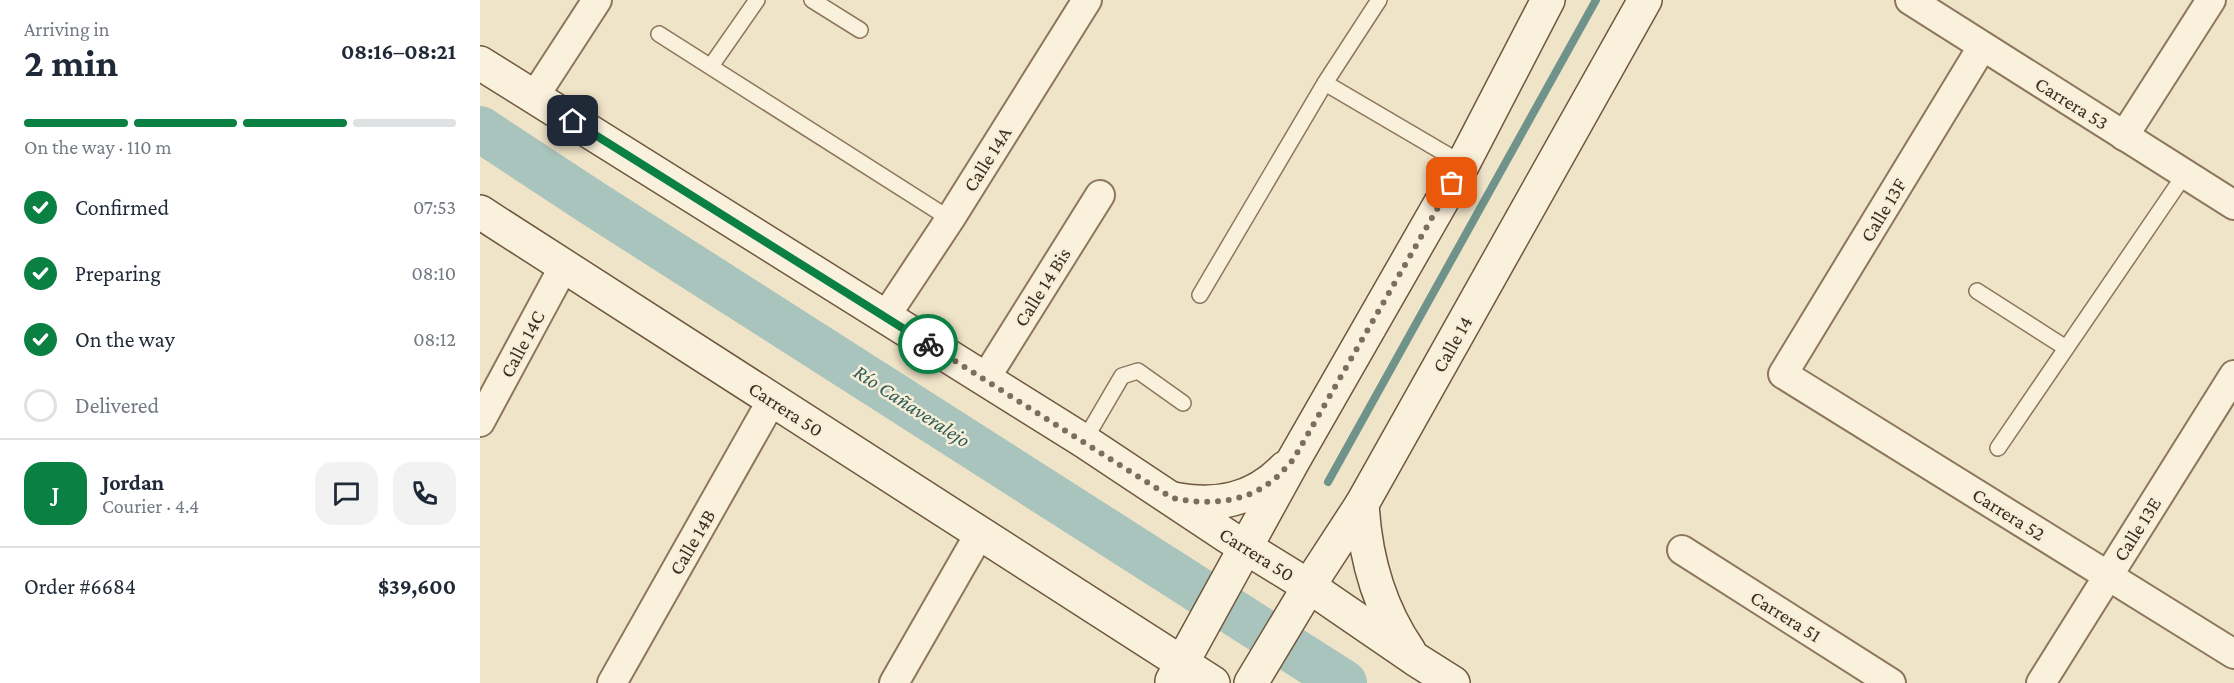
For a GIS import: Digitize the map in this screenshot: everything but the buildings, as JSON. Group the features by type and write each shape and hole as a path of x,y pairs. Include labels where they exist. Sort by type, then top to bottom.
{"main road":[{"path":"1181,665 1293,460 1463,164 1548,0"},
{"name":"Calle 14","path":"1251,683 1362,504 1646,0"},
{"name":"Carrera 50","path":"480,63 1084,441 1172,498 1242,555 1453,683"},
{"name":"Carrera 50","path":"480,212 1181,665 1213,683"},
{"path":"1172,498 1196,503 1235,499 1272,481 1293,460"},
{"path":"1362,504 1365,544 1372,575 1389,619 1415,659"}],"street":[{"path":"534,97 597,0"},
{"name":"Carrera 53","path":"1910,0 2234,205"},
{"path":"2124,136 2211,0"},
{"name":"Calle 14A","path":"885,317 950,219 1083,2"},
{"name":"Calle 13F","path":"1784,374 1982,46"},
{"name":"Calle 14 Bis","path":"985,379 1100,195"},
{"name":"Calle 14C","path":"480,422 564,266"},
{"name":"Carrera 52","path":"1784,374 2234,654"},
{"name":"Calle 13E","path":"2041,683 2234,375"},
{"name":"Calle 14B","path":"612,683 772,400"},
{"path":"894,683 980,533"},
{"name":"Carrera 51","path":"1682,550 1891,683"}],"lane":[{"path":"711,66 757,0"},
{"path":"812,0 860,30"},
{"path":"1200,296 1325,83 1379,0"},
{"path":"659,34 950,219"},
{"path":"1325,83 1463,164"},
{"path":"1998,448 2185,174"},
{"path":"1977,291 2066,348"},
{"path":"1084,441 1122,376 1138,371 1183,403"}],"waterway":[{"path":"1328,482 1596,0"},
{"name":"Río Cañaveralejo","path":"480,129 1344,683"}],"way so far":[{"path":"928,344 1172,498 1196,503 1235,499 1272,481 1293,460 1452,183"}],"route":[{"path":"573,121 928,344"}]}
